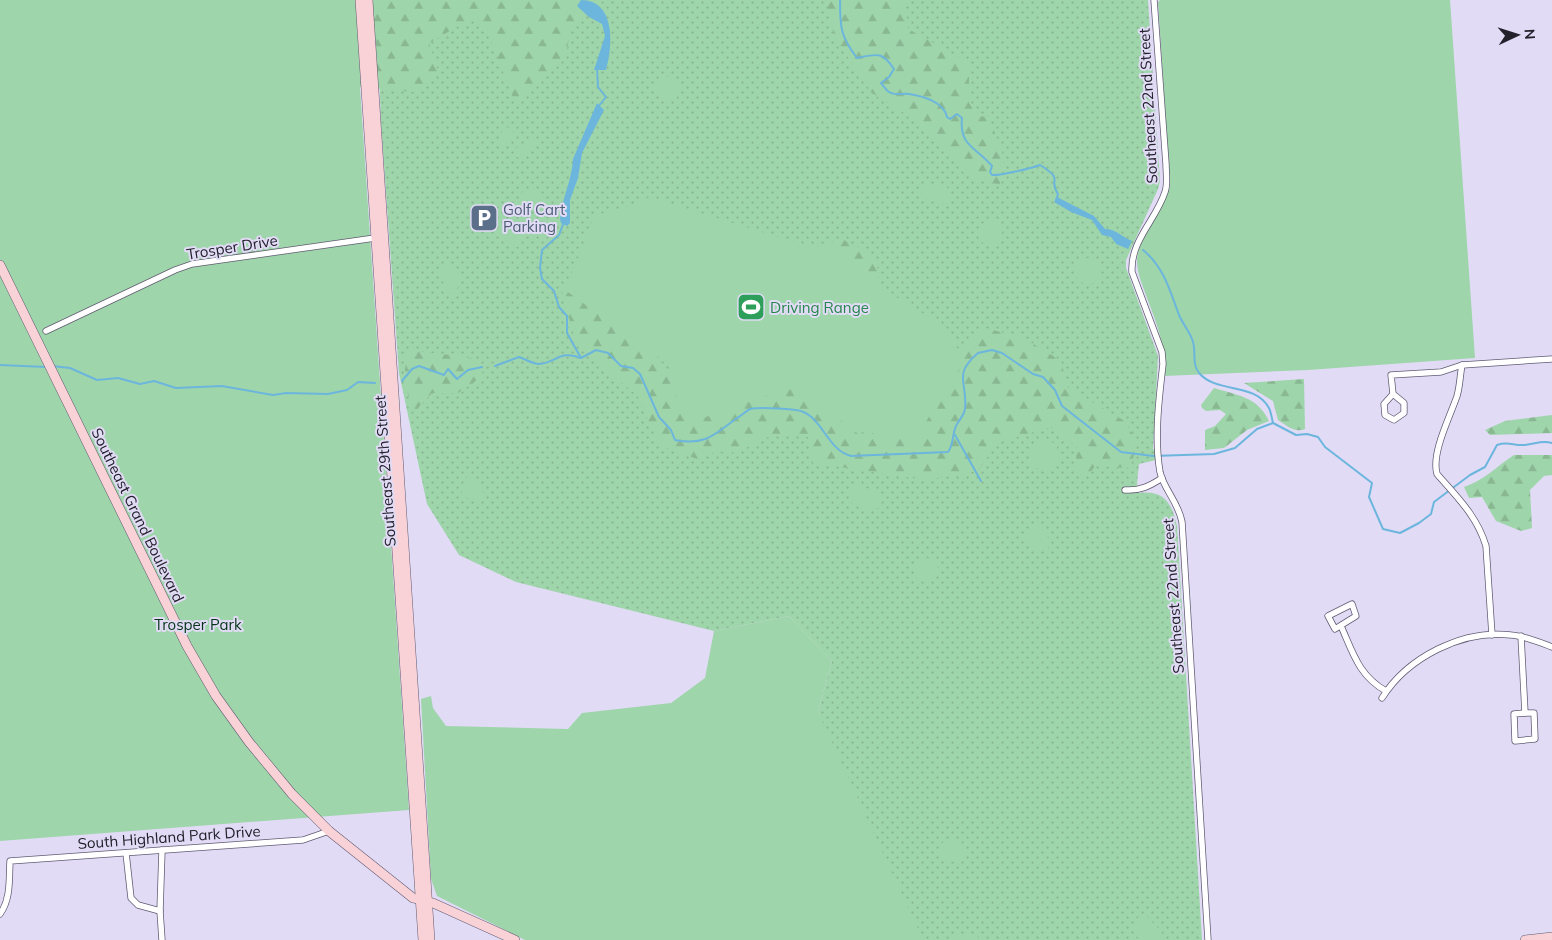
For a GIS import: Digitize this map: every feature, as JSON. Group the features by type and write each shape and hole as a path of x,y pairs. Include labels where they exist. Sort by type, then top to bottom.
{"main road":[{"name":"Southeast 29th Street","path":"360,0 379,237 424,901 430,940"},
{"name":"Southeast 29th Street","path":"368,0 379,237"},
{"name":"Southeast Grand Boulevard","path":"0,265 204,677 235,724 307,810 329,831 413,898 515,940"},
{"name":"Southeast 29th Street","path":"423,940 424,901"},
{"path":"1524,940 1552,937"}],"street":[{"name":"Southeast 22nd Street","path":"1154,0 1167,180 1166,190 1161,202 1133,251 1132,272 1159,339 1164,364 1159,447 1160,464 1162,478 1180,510 1182,522 1208,940"},
{"name":"Trosper Drive","path":"46,331 175,270 192,264 379,237"},
{"path":"1393,394 1404,403 1404,413 1394,420 1384,415 1384,404 1393,394 1392,375 1442,372 1462,365 1552,359"},
{"path":"1462,365 1458,394 1436,460 1437,474 1469,510 1482,533 1486,546 1492,635"},
{"path":"1125,490 1147,487 1162,478"},
{"path":"1352,604 1356,616 1341,626 1335,629 1328,616 1352,604"},
{"path":"1341,626 1367,679 1386,691"},
{"path":"1382,698 1407,668 1433,651 1468,639 1492,635 1521,636 1552,647"},
{"path":"1521,636 1525,713"},
{"path":"1525,713 1534,713 1535,739 1515,740 1514,714 1525,713"},
{"name":"South Highland Park Drive","path":"0,914 5,907 8,896 10,860 303,840 329,831"},
{"path":"162,850 160,911 162,940"},
{"path":"126,852 131,898 138,905 160,911"}],"green space":[{"name":"Trosper Park","path":"0,0 354,0 409,810 0,841"},
{"path":"65,0 604,0 571,30 566,53 515,103 485,25 469,20 429,43 439,74 413,92 341,85"},
{"path":"376,0 1148,0 1160,181 1126,260 1126,268 1158,356 1153,449 1156,451 1156,460 1139,464 1137,484 1139,493 1155,494 1166,500 1177,526 1202,940 880,940 818,712 832,661 789,616 714,631 516,582 459,555 427,504 399,373 381,122"},
{"path":"826,0 905,0 908,29 969,63 969,103 977,116 989,117 1004,158 1000,185 967,176 917,121 872,93 835,38"},
{"path":"1160,0 1450,0 1475,358 1308,370 1164,376 1164,355 1160,336 1140,280 1137,261 1141,243 1170,187 1158,2"},
{"path":"668,77 677,80 680,89 677,98 668,101 659,98 656,89 659,80"},
{"path":"507,127 514,133 503,150 500,148 502,131"},
{"path":"533,140 539,144 523,157 515,157 514,154 518,146"},
{"path":"926,184 947,187 950,194 948,201 942,204 927,200 921,192 922,186"},
{"path":"535,188 543,194 543,205 535,211 524,210 519,203 522,192"},
{"name":"Driving Range","path":"650,197 794,242 830,249 873,283 947,328 964,361 917,436 856,432 815,399 788,388 700,419 681,412 668,364 565,290 595,215 622,209"},
{"path":"990,221 995,222 1001,228 1001,238 995,244 990,245 985,244 979,238 978,233 979,228 985,222"},
{"path":"502,224 510,228 520,228 523,231 521,247 515,247 500,234 498,225"},
{"path":"840,238 876,256 880,291 801,258"},
{"path":"1088,258 1097,262 1101,271 1097,280 1088,284 1079,280 1075,271 1079,262"},
{"path":"448,265 454,265 461,279 456,292 452,294 445,291 441,271"},
{"path":"561,288 587,292 647,344 667,369 688,412 711,416 755,392 785,386 830,407 860,436 915,431 941,366 985,328 1024,338 1061,361 1068,388 1123,420 1138,442 1130,468 1109,467 1098,463 1086,477 1075,470 1077,447 1051,427 997,443 978,471 926,480 813,463 808,437 791,434 763,438 739,452 710,453 697,459 659,445 637,395 611,374 574,336"},
{"path":"407,349 471,358 480,361 483,376 458,393 432,393 413,413 404,380"},
{"path":"1304,379 1305,429 1301,430 1291,428 1278,420 1273,401 1244,383"},
{"path":"1214,388 1239,395 1253,402 1269,421 1247,430 1224,448 1205,450 1205,430 1215,426 1226,414 1220,410 1206,411 1202,408 1201,405"},
{"path":"1552,415 1552,433 1490,435 1485,430 1505,421"},
{"path":"1044,440 1055,444 1059,455 1055,466 1044,470 1033,466 1029,455 1033,444"},
{"path":"1514,455 1552,455 1552,475 1544,476 1530,490 1532,528 1521,531 1496,521 1482,497 1469,498 1464,487 1484,477"},
{"path":"468,476 474,477 486,497 483,501 472,501 462,495 462,485"},
{"path":"857,486 879,491 883,497 880,507 870,511 853,505 849,497 852,489"},
{"path":"1035,526 1040,527 1050,540 1048,549 1037,553 1025,539 1027,529"},
{"path":"926,558 934,562 938,570 934,578 926,582 918,578 914,570 918,562"},
{"path":"789,616 832,661 818,712 923,940 525,940 437,896 431,879 421,699 431,696 433,708 446,726 568,729 582,713 671,703 705,678 714,631"},
{"path":"952,838 960,842 964,850 960,858 952,862 944,858 940,850 944,842"},
{"path":"1141,915 1148,917 1155,926 1162,930 1161,940 1138,938 1135,926 1136,920"},
{"path":"957,933 964,936 974,934 981,940 948,940 951,935"}],"water":[{"path":"581,0 592,2 601,8 606,16 609,26 610,49 606,70 594,70 605,36 602,24 589,17 577,6"},
{"path":"597,103 604,110 582,153 578,178 570,200 570,223 567,226 561,223 560,219 573,159"},
{"path":"1057,197 1094,216 1105,229 1116,232 1132,241 1128,249 1116,244 1111,237 1102,235 1092,220 1071,212 1054,202"}],"waterway":[{"path":"840,0 842,31 857,58 879,55 886,59 894,69 889,77 881,83 888,91 894,94 909,94 926,98 942,107 950,119 957,114 962,118 963,135 970,145 992,166 990,172 992,175 1040,165 1048,170 1055,180 1054,185 1058,194 1056,200"},
{"path":"597,68 598,87 606,97 598,107"},
{"path":"564,222 559,235 542,250 540,268 542,279 554,291 559,307 567,316 567,333 581,358"},
{"path":"1143,250 1156,264 1166,280 1179,315 1192,339 1195,365 1199,373 1216,384 1245,391 1263,400 1269,408 1273,423"},
{"path":"581,358 596,350 608,353 621,366 633,368 640,374 659,417 671,430 675,440 694,441 709,438 750,409 796,410 812,418 836,447 851,456 948,452 956,426 965,409 963,379 965,367 978,353 992,350 1002,353 1033,374 1043,377 1055,390 1062,406 1121,452 1153,456 1214,454 1235,448 1257,429 1273,423 1296,435 1307,434 1318,437 1325,447 1372,483 1369,497 1383,529 1400,533 1431,514 1434,502 1470,475 1485,467 1497,445 1504,443 1518,445 1552,443"},
{"path":"495,366 519,357 538,364 568,355 581,358"},
{"path":"0,365 47,367"},
{"path":"52,366 70,368 97,380 118,378 140,384 154,381 176,388 222,386 273,395 286,393 328,394 347,390 358,382 375,383"},
{"path":"402,381 412,369 419,366 444,375 448,369 457,379 468,370 482,367"},
{"path":"955,435 981,481"}],"place":[{"name":"Golf Cart Parking","path":"484,218"},
{"name":"Driving Range","path":"751,307"}]}
